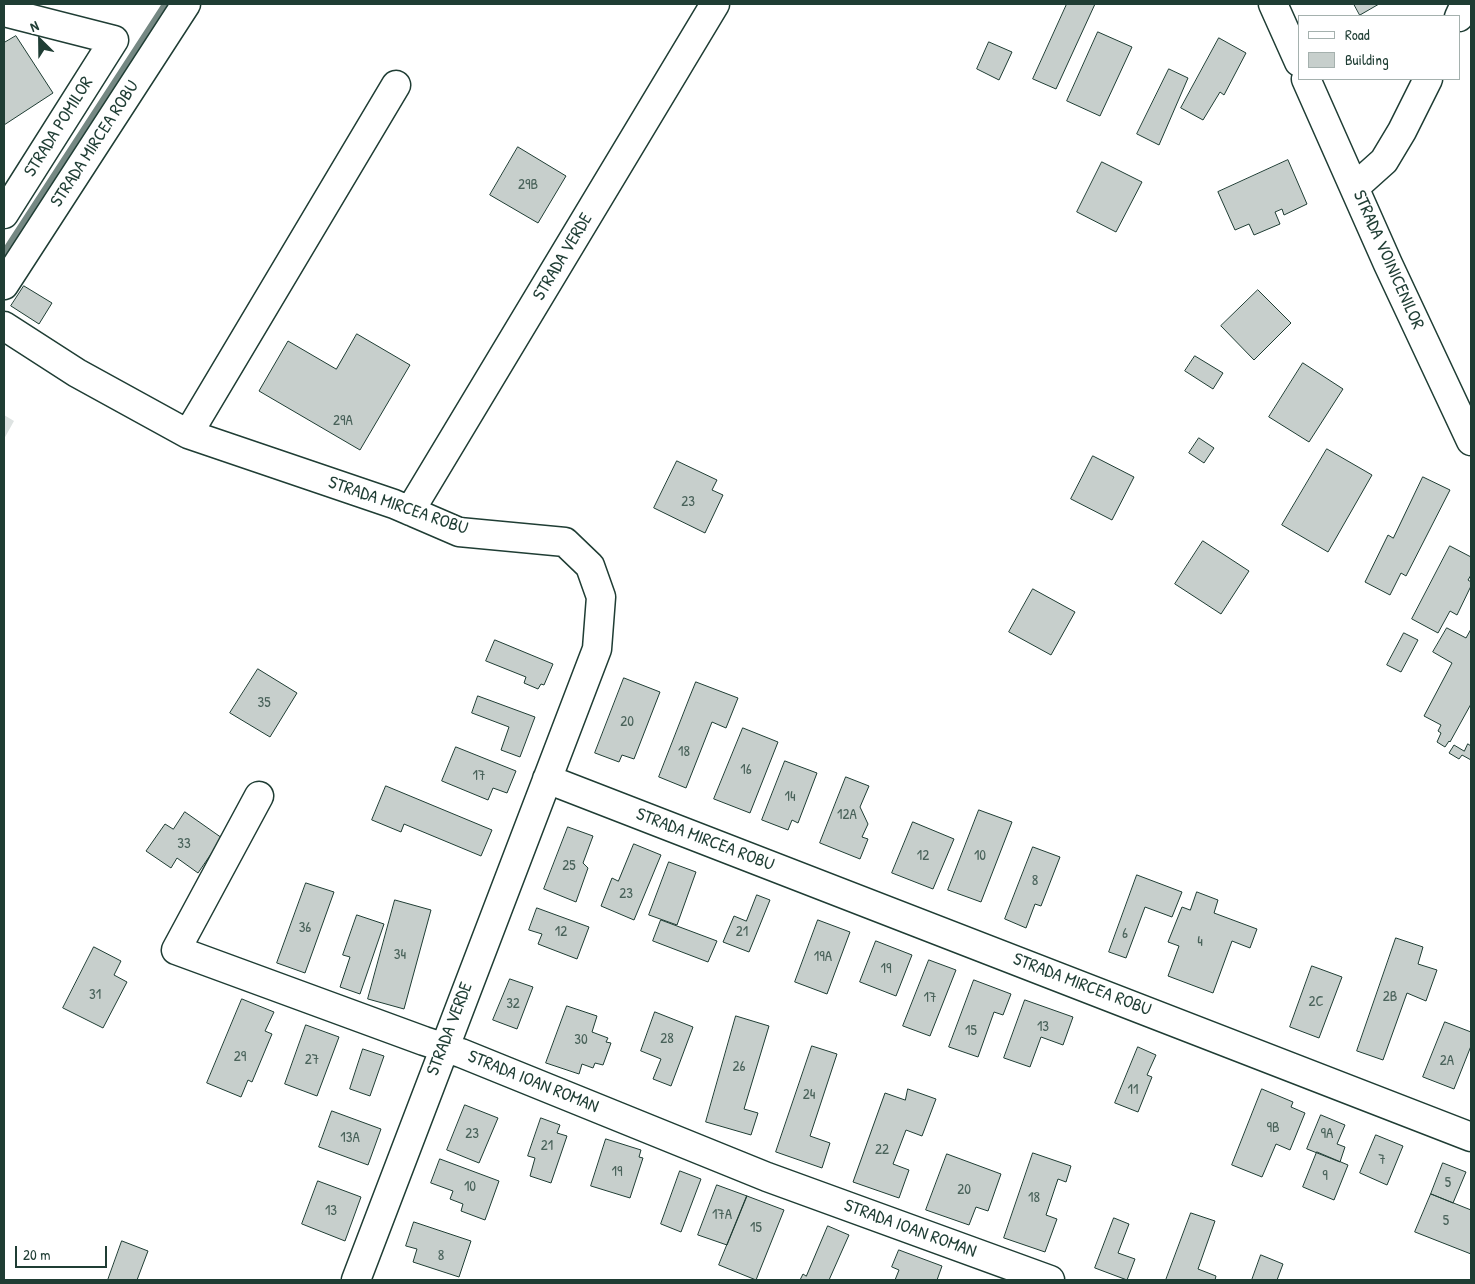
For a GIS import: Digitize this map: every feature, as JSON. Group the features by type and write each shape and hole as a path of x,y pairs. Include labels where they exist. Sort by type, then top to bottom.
{"street":[{"name":"STRADA MIRCEA ROBU","path":"4,285 186,4"},
{"name":"STRADA VERDE","path":"410,511 715,4"},
{"path":"1273,4 1298,60"},
{"name":"STRADA POMILOR","path":"4,12 114,40 4,214"},
{"name":"STRADA VOINICENILOR","path":"1306,80 1471,441"},
{"path":"1355,187 1384,161 1402,131 1428,80"},
{"path":"188,434 396,85"},
{"name":"STRADA MIRCEA ROBU","path":"4,326 77,373 188,434 410,511 459,532 565,542 590,566 601,597 597,649 547,779 1471,1138"},
{"name":"STRADA VERDE","path":"356,1280 547,779"},
{"name":"STRADA IOAN ROMAN","path":"258,796 176,950 444,1048 767,1177 1050,1280"}],"shaded area":[{"path":"4,415 14,421 4,439"}],"building":[{"path":"1067,4 1095,4 1056,89 1033,79"},
{"path":"1354,4 1379,4 1360,15"},
{"path":"1098,32 1132,47 1100,116 1067,101"},
{"path":"16,36 53,93 4,125 4,43"},
{"path":"1219,38 1246,53 1224,95 1220,92 1203,120 1181,108"},
{"path":"989,42 1012,52 999,80 977,69"},
{"path":"1169,69 1188,78 1159,145 1137,134"},
{"path":"518,147 566,176 538,223 490,195"},
{"path":"1288,160 1307,204 1284,215 1282,209 1275,212 1280,224 1254,235 1249,224 1235,230 1218,192"},
{"path":"1102,162 1142,182 1116,232 1077,212"},
{"path":"24,286 52,303 39,324 11,306"},
{"path":"1258,290 1291,323 1254,360 1221,326"},
{"path":"357,334 410,365 360,450 259,391 288,341 336,369"},
{"path":"1195,356 1223,373 1213,389 1185,371"},
{"path":"1303,363 1343,389 1309,442 1269,417"},
{"path":"1199,438 1214,448 1204,463 1189,453"},
{"path":"1327,449 1372,475 1328,552 1282,525"},
{"path":"1093,456 1134,477 1112,520 1071,499"},
{"path":"677,461 717,480 712,490 723,495 705,533 654,508"},
{"path":"1423,477 1450,490 1406,576 1401,573 1390,595 1365,582 1388,535 1393,538"},
{"path":"1203,541 1249,571 1221,614 1175,584"},
{"path":"1450,546 1471,557 1471,575 1468,580 1471,582 1471,586 1457,615 1450,611 1438,633 1412,619"},
{"path":"1033,589 1075,612 1051,655 1009,632"},
{"path":"1447,628 1466,638 1471,629 1471,704 1450,742 1445,747 1437,742 1441,733 1438,731 1441,725 1424,716 1452,663 1433,652"},
{"path":"1404,633 1418,640 1401,672 1387,665"},
{"path":"495,640 553,664 544,685 541,684 538,689 524,683 526,677 486,661"},
{"path":"258,669 297,693 270,737 230,713"},
{"path":"624,678 660,692 634,759 622,755 619,762 595,753"},
{"path":"696,682 738,698 726,728 712,722 686,788 659,777"},
{"path":"478,696 535,717 520,757 501,750 509,727 472,713"},
{"path":"743,728 778,742 750,813 714,799"},
{"path":"1468,744 1471,746 1471,760 1462,755 1459,759 1449,753 1454,745 1464,751"},
{"path":"456,747 516,771 507,793 493,788 488,800 442,781"},
{"path":"785,761 817,773 798,823 792,820 788,830 762,820"},
{"path":"846,777 869,786 860,807 868,824 862,837 868,839 860,859 820,843"},
{"path":"386,786 492,830 481,856 404,824 401,832 372,820"},
{"path":"979,810 1012,822 981,902 948,890"},
{"path":"185,812 222,838 198,873 177,858 171,868 146,851 165,824 173,829"},
{"path":"913,822 954,839 933,889 892,873"},
{"path":"568,827 593,836 583,863 588,868 576,902 544,889"},
{"path":"634,844 661,855 634,920 601,906 612,878 618,881"},
{"path":"1033,847 1060,857 1041,906 1035,904 1026,928 1005,919"},
{"path":"669,862 696,872 677,925 649,915"},
{"path":"1137,875 1182,892 1172,917 1145,907 1126,958 1109,952"},
{"path":"306,883 334,892 305,973 277,963"},
{"path":"1197,892 1218,900 1214,913 1257,929 1250,948 1232,941 1213,993 1168,976 1179,946 1168,942 1182,907 1190,910"},
{"path":"757,895 770,900 749,952 723,942 734,916 746,921"},
{"path":"395,900 431,910 404,1009 368,999"},
{"path":"537,908 589,927 577,959 538,944 542,934 529,930"},
{"path":"357,915 384,924 360,994 340,987 350,957 343,955"},
{"path":"661,920 717,941 708,962 653,941"},
{"path":"818,920 850,932 827,994 795,982"},
{"path":"1396,938 1423,947 1418,964 1437,970 1426,1001 1407,993 1383,1060 1357,1051"},
{"path":"876,941 912,955 896,996 860,982"},
{"path":"94,947 121,961 114,975 127,982 103,1028 63,1008"},
{"path":"929,960 956,970 930,1036 903,1026"},
{"path":"1312,966 1342,977 1319,1038 1290,1027"},
{"path":"510,979 533,987 517,1029 493,1020"},
{"path":"974,980 1011,994 1003,1015 994,1012 978,1057 949,1047"},
{"path":"242,999 274,1012 265,1031 272,1034 252,1082 248,1080 241,1097 207,1083"},
{"path":"1025,1000 1073,1017 1063,1045 1041,1037 1030,1067 1004,1058"},
{"path":"567,1006 597,1016 592,1032 608,1038 606,1042 611,1043 603,1065 595,1063 593,1068 582,1064 579,1074 546,1063"},
{"path":"655,1012 693,1027 671,1086 653,1079 661,1059 641,1051"},
{"path":"736,1016 769,1026 744,1109 758,1113 751,1135 706,1122"},
{"path":"1445,1022 1471,1032 1471,1046 1454,1089 1423,1077"},
{"path":"306,1025 339,1037 317,1096 285,1084"},
{"path":"812,1046 837,1054 810,1136 830,1143 822,1168 776,1152"},
{"path":"1138,1047 1156,1055 1147,1075 1152,1077 1138,1112 1115,1103"},
{"path":"363,1049 384,1056 370,1096 350,1089"},
{"path":"908,1089 936,1099 922,1136 906,1130 893,1164 909,1170 899,1198 853,1182 885,1093 905,1100"},
{"path":"1262,1089 1293,1102 1291,1107 1305,1113 1290,1150 1276,1144 1262,1177 1232,1165"},
{"path":"465,1105 498,1118 479,1163 447,1150"},
{"path":"332,1111 381,1129 368,1165 319,1147"},
{"path":"1321,1115 1345,1125 1337,1144 1345,1147 1340,1162 1307,1149"},
{"path":"541,1118 560,1125 557,1133 567,1136 551,1183 530,1176 535,1158 528,1156"},
{"path":"1376,1135 1403,1146 1387,1185 1360,1173"},
{"path":"606,1139 641,1150 639,1157 643,1158 630,1198 591,1186"},
{"path":"1317,1152 1348,1165 1334,1200 1303,1187"},
{"path":"1033,1153 1071,1166 1066,1182 1058,1179 1046,1215 1057,1219 1045,1252 1004,1238"},
{"path":"947,1154 1001,1174 988,1211 976,1207 969,1225 926,1210"},
{"path":"440,1159 499,1181 485,1220 461,1211 463,1204 450,1199 453,1191 431,1183"},
{"path":"1443,1163 1466,1172 1453,1203 1431,1194"},
{"path":"680,1171 701,1179 681,1232 661,1224"},
{"path":"318,1181 361,1197 345,1241 302,1224"},
{"path":"717,1185 747,1196 727,1245 698,1235"},
{"path":"1431,1194 1471,1210 1471,1254 1415,1232"},
{"path":"747,1196 784,1210 756,1280 719,1265"},
{"path":"1191,1213 1215,1221 1198,1269 1216,1276 1215,1280 1166,1280"},
{"path":"1114,1218 1129,1224 1118,1253 1135,1259 1127,1280 1095,1268"},
{"path":"414,1222 471,1241 459,1277 413,1262 417,1249 406,1246"},
{"path":"828,1226 849,1235 829,1280 800,1280 803,1274 806,1276"},
{"path":"122,1241 148,1251 137,1280 108,1280"},
{"path":"899,1250 942,1266 937,1280 895,1280 899,1270 892,1267"},
{"path":"1261,1255 1283,1264 1277,1280 1252,1280"}],"waterway":[{"path":"4,255 167,4"}]}
